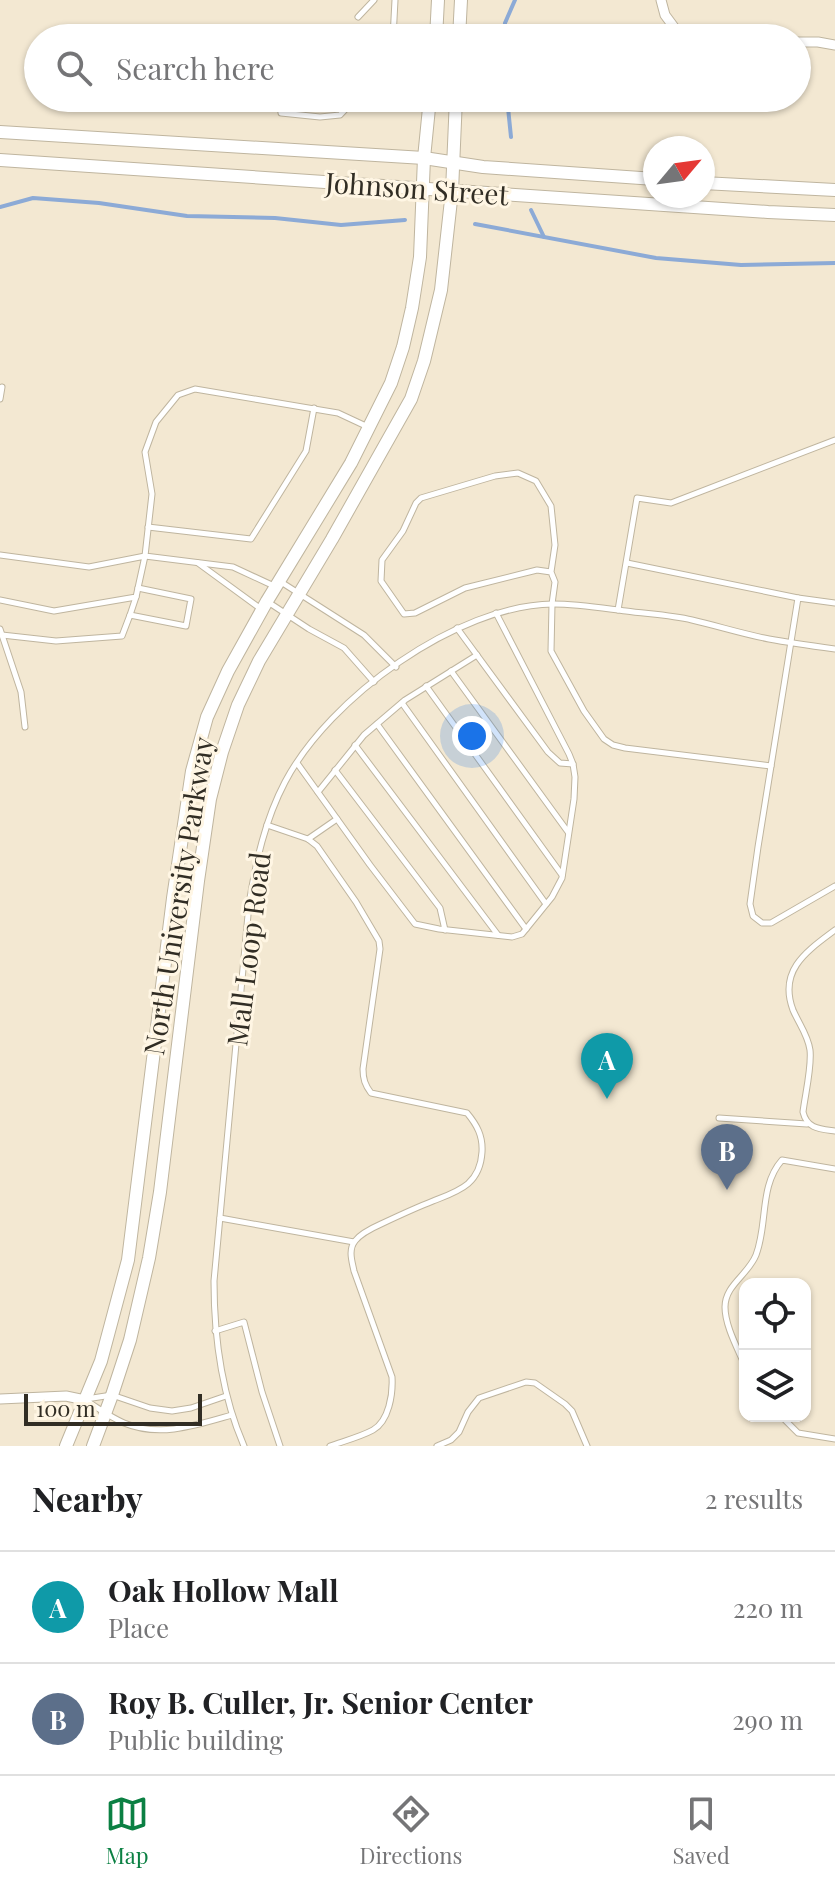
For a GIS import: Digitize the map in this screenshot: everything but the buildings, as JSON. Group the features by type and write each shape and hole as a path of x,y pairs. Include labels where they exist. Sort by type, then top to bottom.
{"main road":[{"path":"437,24 438,0"},
{"path":"460,24 461,0"},
{"name":"North University Parkway","path":"66,1446 101,1361 128,1260 192,771 207,717 228,671 351,463 391,383 409,321 420,257 429,112"},
{"name":"North University Parkway","path":"93,1446 133,1326 149,1258 160,1192 198,881 210,799 222,752 238,705 259,661 411,399 424,361 441,290 452,191 455,112"},
{"name":"Johnson Street","path":"0,132 424,158 483,167 643,178"},
{"name":"Johnson Street","path":"0,160 835,215"},
{"path":"715,184 835,190"}],"street":[{"path":"661,0 665,15 672,24"},
{"path":"811,42 835,45"},
{"path":"0,1399 66,1396 85,1400"}],"lane":[{"path":"358,17 374,0"},
{"path":"394,24 395,0"},
{"path":"281,112 320,117 343,112"},
{"path":"0,399 2,387"},
{"path":"25,727 21,692 1,632 56,641 122,636 136,597 145,556 152,494 145,452 156,422 178,395 195,389 314,408 338,413 369,428"},
{"path":"148,527 251,539 306,451 314,408"},
{"path":"618,610 637,498 671,503 835,440"},
{"path":"551,572 537,570 465,588 415,613 404,614 381,581 382,560 421,498 495,476 518,473 536,481 551,506 555,545 551,572 555,582 551,651 584,711 604,739 625,748 771,766"},
{"path":"0,555 89,567 145,556 233,567 300,594 364,635 396,667"},
{"path":"197,562 265,606 287,614 344,648 374,682"},
{"path":"627,563 835,603"},
{"path":"130,615 186,626 191,599 138,588"},
{"path":"0,600 54,611 136,597"},
{"path":"798,598 750,904 753,916 762,923 771,923 835,886"},
{"name":"Mall Loop Road","path":"244,1446 232,1415 218,1358 214,1281 249,904 255,865 267,825 286,781 312,741 374,682 428,644 457,628 521,607 552,604 689,619 769,639 835,649"},
{"path":"297,763 415,924 512,937 522,934 560,885 575,777 573,764 496,613"},
{"path":"457,628 554,759 573,764"},
{"path":"318,792 364,735 426,686 477,655"},
{"path":"451,671 569,833"},
{"path":"426,686 562,875"},
{"path":"402,703 546,904"},
{"path":"377,724 526,929"},
{"path":"355,745 498,935"},
{"path":"335,770 440,908 445,930"},
{"path":"308,839 337,819"},
{"path":"267,825 308,839 317,846 379,941 363,1069 366,1087 371,1093 467,1113 477,1125 481,1138 480,1168 469,1183 458,1192 366,1231 354,1242 350,1254 354,1271 392,1377 393,1391 381,1423 330,1446"},
{"path":"808,1124 803,1112 810,1052 808,1040 794,1011 789,988 793,970 804,953 835,930"},
{"path":"719,1118 808,1124 835,1131"},
{"path":"739,1350 724,1311 726,1299 757,1253 772,1172 782,1160 835,1169"},
{"path":"220,1218 354,1242"},
{"path":"215,1331 244,1322 280,1446"},
{"path":"437,1446 451,1440 459,1432 479,1398 526,1382 535,1383 572,1411 587,1446"},
{"path":"85,1400 112,1395 150,1408 172,1411 227,1396"},
{"path":"85,1400 126,1424 159,1429 177,1429 232,1415"},
{"path":"787,1422 798,1433 835,1439"}],"waterway":[{"path":"505,24 515,0"},
{"path":"508,112 511,137"},
{"path":"0,207 33,198 99,203 187,216 275,218 341,225 405,220"},
{"path":"531,210 544,237"},
{"path":"475,224 656,258 741,265 835,263"}],"place":[{"name":"Oak Hollow Mall","path":"607,1099"},
{"name":"Roy B. Culler, Jr. Senior Center","path":"727,1190"}]}
